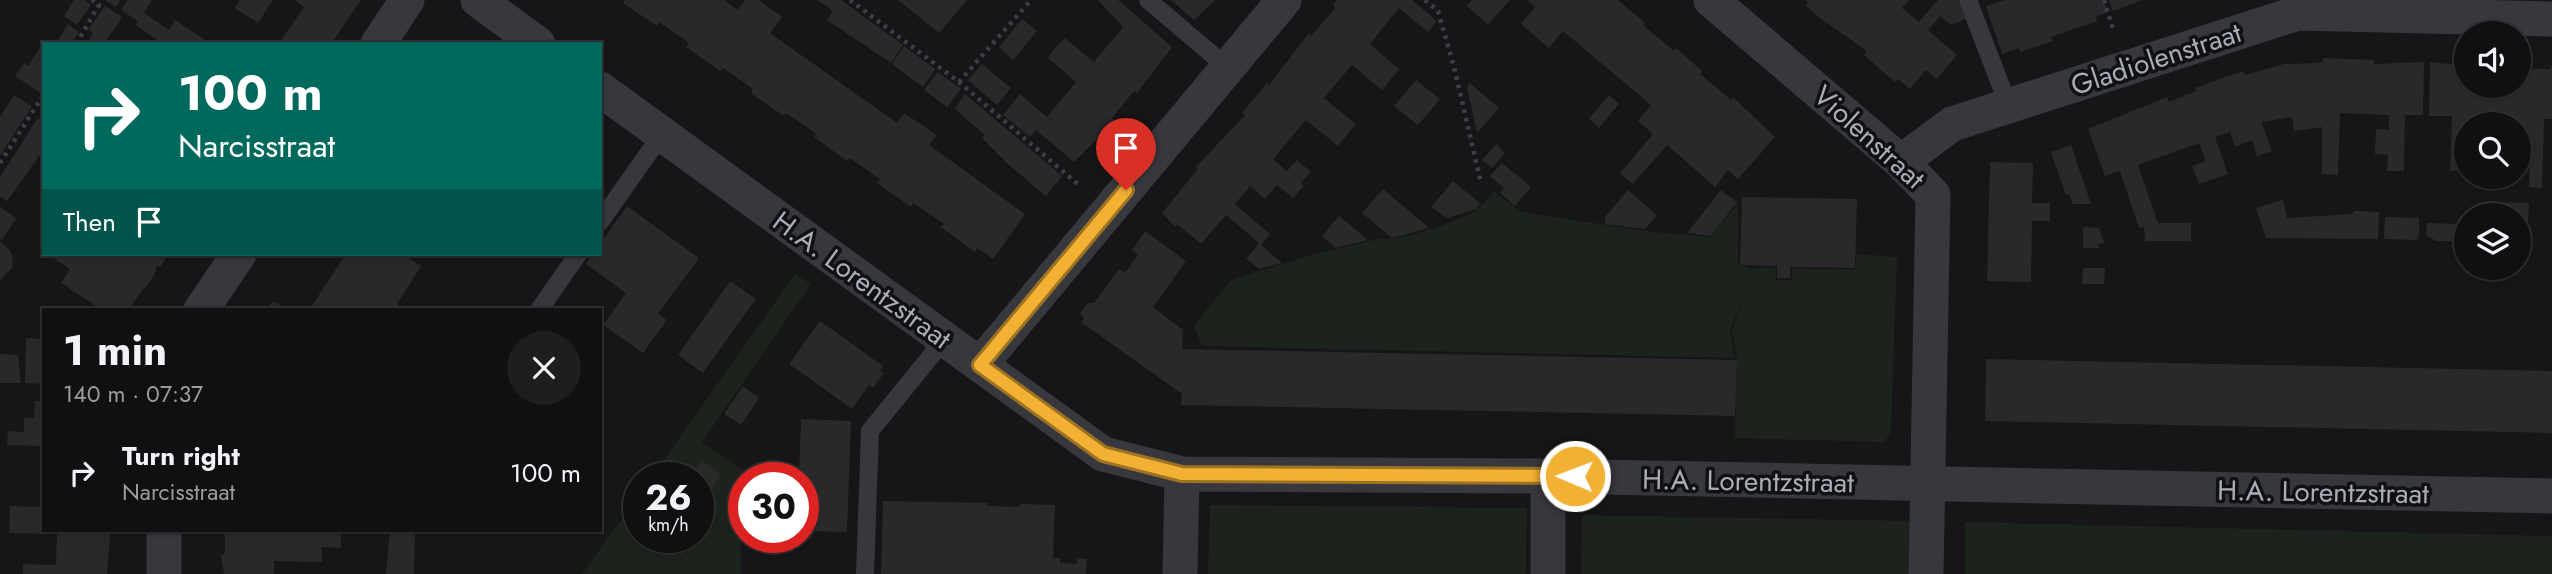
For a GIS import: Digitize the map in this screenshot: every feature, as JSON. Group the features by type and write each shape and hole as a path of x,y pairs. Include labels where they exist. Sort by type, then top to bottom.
{"street":[{"path":"379,42 407,0"},
{"path":"478,0 535,42"},
{"path":"980,365 1284,0"},
{"name":"Violenstraat","path":"1711,0 1900,162 1933,195 1926,485"},
{"name":"Gladiolenstraat","path":"1900,162 1951,124 2009,107 2296,6 2552,19"},
{"name":"H.A. Lorentzstraat","path":"602,90 1103,454 1182,474 1548,476 2552,496"},
{"path":"202,308 238,256"},
{"path":"1180,574 1182,474"},
{"path":"1548,476 1548,574"},
{"path":"1926,485 1926,574"},
{"path":"164,532 164,574"}],"lane":[{"path":"1148,0 1228,68"},
{"path":"1968,0 2009,107"},
{"path":"602,219 662,134"},
{"path":"540,308 577,256"},
{"path":"866,574 870,431 944,340"}],"path":[{"path":"77,42 99,5 92,0"},
{"path":"850,0 959,82 1108,211"},
{"path":"959,82 1031,0"},
{"path":"1425,0 1437,11 1441,22 1480,183"},
{"path":"0,163 42,97"}],"shaded area":[{"path":"1494,191 1521,212 1653,232 1710,237 1738,204 1738,264 1752,269 1776,267 1776,280 1792,280 1793,269 1855,269 1857,254 1897,257 1891,431 1885,442 1735,438 1737,359 1732,331 1743,297 1730,330 1735,358 1202,346 1194,325 1231,280 1314,254 1429,230 1475,211"},
{"path":"795,274 811,284 702,442 731,462 728,462 728,553 741,553 741,574 582,574 623,517 623,553 714,553 714,462 662,462"},
{"path":"1210,505 1527,508 1526,574 1208,574"},
{"path":"1582,515 1909,521 1908,574 1581,574"},
{"path":"1965,522 2552,536 2552,574 1965,574"}],"building":[{"path":"74,0 84,0 91,5 77,25 64,16"},
{"path":"105,0 120,0 116,7"},
{"path":"128,0 152,0 144,13 169,30 175,20 208,42 161,42 135,25 138,21 121,10"},
{"path":"240,0 273,0 258,23 235,8"},
{"path":"294,0 361,0 332,42 287,42 282,39 304,7"},
{"path":"625,0 724,0 738,10 745,0 758,0 782,17 770,33 897,123 904,113 937,135 929,145 1025,214 993,259 977,248 975,252 941,227 944,224 913,203 911,207 877,183 880,179 850,158 847,161 814,137 817,134 786,113 784,116 751,93 753,89 723,68 720,71 686,47 689,43 659,22 657,26 623,3"},
{"path":"817,0 841,0 903,45 891,63 827,20 833,11"},
{"path":"898,0 967,0 939,33"},
{"path":"1098,0 1118,0 1172,47 1137,93 1134,91 1112,118 1114,120 1074,162 1036,130 1030,137 1003,115 1020,94 1047,117 1076,82 1048,58 1056,47 1065,38 1094,62 1123,27"},
{"path":"1171,0 1215,0 1194,20"},
{"path":"1337,0 1412,0 1437,21 1428,32 1399,8 1370,44 1399,69 1382,90 1352,65 1324,98 1356,124 1338,146 1306,120 1273,159 1287,171 1297,160 1311,172 1301,183 1304,186 1293,198 1277,185 1265,199 1250,186 1235,204 1270,234 1261,245 1282,263 1259,269 1246,259 1259,243 1226,215 1201,244 1177,224 1175,227 1162,213 1198,169 1196,167 1245,115 1242,113 1267,83 1269,85 1309,33 1311,36 1335,8 1333,5"},
{"path":"1472,0 1510,0 1488,25 1467,6"},
{"path":"1527,0 1618,0 1645,23 1643,25 1674,51 1676,48 1703,72 1700,74 1731,100 1733,97 1775,137 1738,179 1728,170 1715,187 1667,145 1633,184 1620,173 1653,134 1638,121 1651,105 1563,31 1549,48 1521,24 1535,7"},
{"path":"1806,0 1909,0 1902,8 1919,22 1938,0 1958,0 1966,19 1951,25 1940,16 1928,30 1957,55 1937,79 1926,70 1910,89 1898,79 1895,82 1864,55 1867,52 1821,19 1806,6"},
{"path":"2005,0 2103,0 2108,12 2096,17 2097,21 2051,37 2053,41 2020,52 2019,48 2002,54 1986,6"},
{"path":"2109,0 2142,0 2113,11"},
{"path":"105,6 122,17 105,42 87,42 93,33 88,30"},
{"path":"1022,19 1037,31 1013,60 999,47"},
{"path":"68,24 79,32 72,42 57,42"},
{"path":"42,45 42,88 39,92 15,76 24,63 28,66"},
{"path":"904,46 935,69 923,87 892,64"},
{"path":"2324,58 2374,60 2374,64 2424,62 2423,115 2405,115 2404,171 2387,171 2388,155 2375,154 2376,129 2389,130 2389,115 2340,113 2338,175 2322,174 2322,127 2294,131 2292,117 2261,122 2272,151 2257,156 2252,140 2235,147 2230,132 2215,137 2228,174 2199,184 2192,166 2206,161 2199,143 2138,165 2158,223 2191,223 2191,241 2145,241 2144,227 2139,228 2120,171 2105,176 2088,129 2167,97 2169,102 2196,91 2195,88 2243,71 2245,75 2284,64 2321,63"},
{"path":"2430,62 2454,65 2454,98 2531,98 2531,68 2549,69 2552,65 2552,119 2544,119 2542,188 2531,187 2531,112 2454,112 2454,171 2450,171 2452,116 2429,116"},
{"path":"982,64 1011,88 997,105 968,80"},
{"path":"938,72 961,89 947,107 924,90"},
{"path":"1416,80 1440,99 1418,125 1394,106"},
{"path":"1470,83 1499,108 1477,133 1467,87"},
{"path":"965,94 1062,176 1046,196 1010,166 982,138 985,135 955,109"},
{"path":"14,95 32,106 0,156 0,117"},
{"path":"1609,95 1619,104 1599,128 1589,119"},
{"path":"38,118 42,121 42,152 7,201 0,197 0,177"},
{"path":"1496,144 1505,153 1492,168 1482,160"},
{"path":"2071,145 2091,204 2073,204 2069,194 2066,195 2051,152"},
{"path":"1990,162 2033,163 2032,203 2050,203 2050,221 2032,221 2031,282 1987,281"},
{"path":"1502,163 1531,187 1515,206 1500,193 1504,188 1490,176"},
{"path":"1453,181 1480,203 1476,209 1447,218 1431,207"},
{"path":"1383,189 1429,228 1392,238 1362,213"},
{"path":"1628,190 1657,215 1645,229 1605,224 1605,217"},
{"path":"1721,190 1737,202 1711,236 1687,233"},
{"path":"1742,197 1857,199 1855,268 1790,267 1790,278 1777,278 1777,266 1740,265"},
{"path":"2283,200 2287,218 2353,214 2353,211 2379,212 2378,239 2266,238 2256,208"},
{"path":"627,206 699,258 658,314 667,320 643,353 603,325 626,293 586,264 592,256 602,256 602,241"},
{"path":"0,207 16,218 2,240 0,238"},
{"path":"1339,216 1368,240 1336,248 1322,236"},
{"path":"2385,217 2419,218 2419,235 2416,240 2384,239"},
{"path":"2427,223 2454,224 2454,241 2436,241 2426,235"},
{"path":"2083,227 2099,228 2105,244 2099,243 2099,248 2083,248"},
{"path":"1145,231 1186,261 1153,307 1183,330 1182,349 1737,360 1735,416 1181,405 1182,394 1081,322 1084,319 1080,313 1088,303 1094,303 1119,269 1125,273 1138,255 1132,250"},
{"path":"0,242 10,250 13,258 12,268 0,280"},
{"path":"50,256 167,257 161,266 157,266 154,276 132,304 132,308 99,308 61,283 70,269"},
{"path":"345,256 405,256 421,266 397,304 402,308 310,308"},
{"path":"2083,268 2105,268 2104,284 2082,284"},
{"path":"730,281 756,299 703,373 678,355"},
{"path":"274,301 284,308 266,308"},
{"path":"820,321 883,366 880,370 884,373 873,388 869,385 852,409 789,364"},
{"path":"26,338 42,339 42,384 25,383"},
{"path":"0,354 18,355 21,383 0,383"},
{"path":"1986,359 2552,371 2552,433 1985,421"},
{"path":"743,386 759,398 741,425 724,414"},
{"path":"35,401 42,401 42,446 7,445 8,431 24,432 24,418 34,418"},
{"path":"801,419 851,421 847,532 819,531 819,462 800,462"},
{"path":"714,469 721,474 714,485"},
{"path":"42,490 42,532 108,532 107,574 23,574 23,564 56,565 57,534 9,533 10,506 40,507"},
{"path":"883,501 987,503 987,506 1018,507 1021,504 1055,505 1053,558 1060,558 1060,563 1077,564 1077,558 1087,559 1086,574 881,574"},
{"path":"223,532 341,533 341,548 322,547 322,562 274,561 274,574 224,574 221,556 225,553"},
{"path":"390,532 415,532 414,574 386,574"}],"route":[{"path":"1126,190 980,365 1103,454 1182,474 1575,476"}]}
